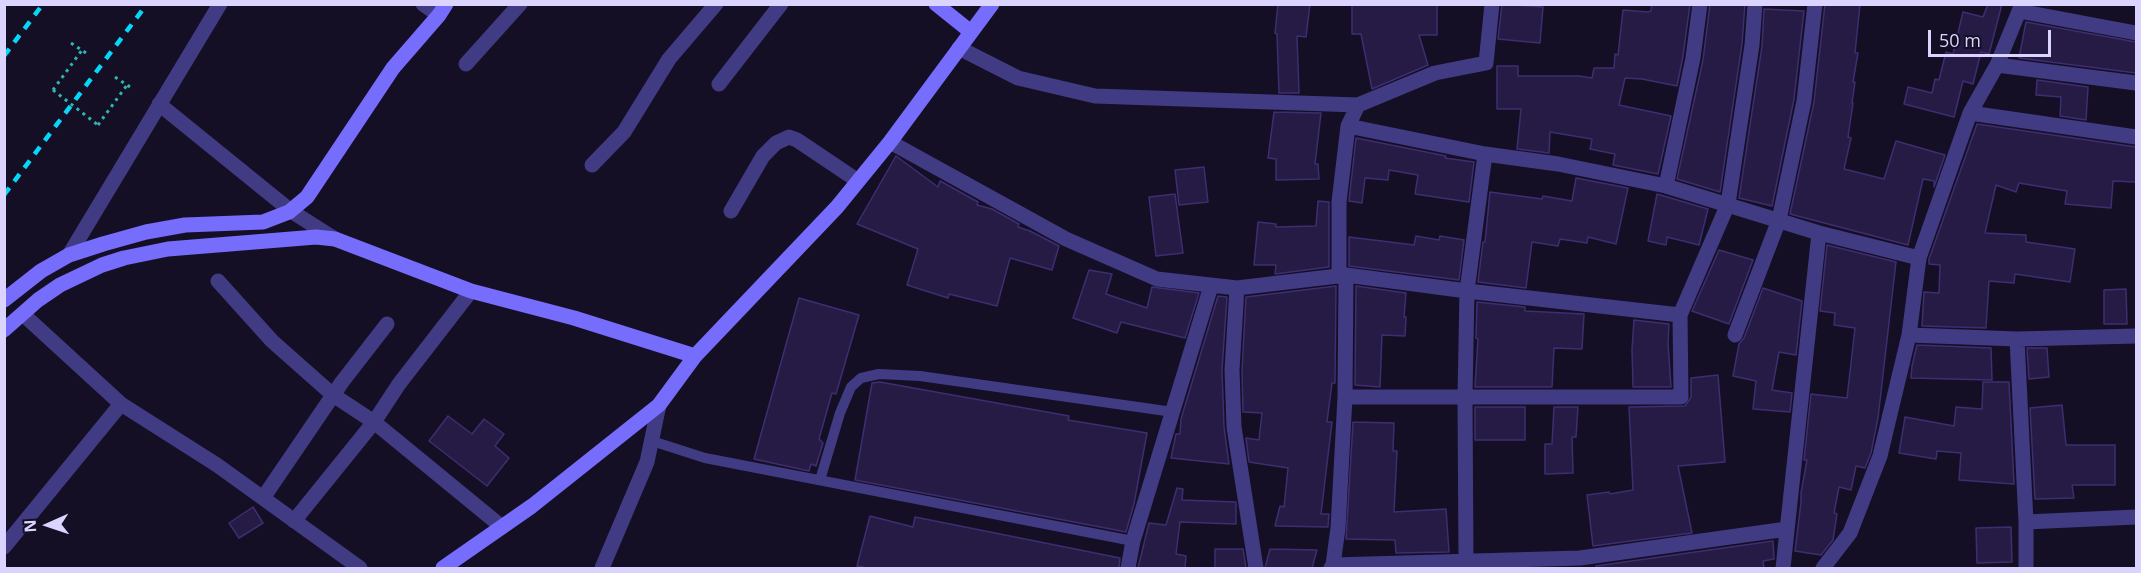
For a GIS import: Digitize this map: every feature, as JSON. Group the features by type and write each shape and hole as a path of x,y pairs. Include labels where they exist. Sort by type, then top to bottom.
{"main road":[{"path":"936,4 971,32"},
{"path":"443,568 532,506 659,405 695,356 837,207 890,142 992,4"},
{"path":"4,300 41,271 69,255 146,232 185,225 263,222 291,211 307,197 393,68 443,10"},
{"path":"4,330 38,300 60,285 102,265 124,258 168,249 302,237 335,239 471,291 574,318 695,356"}],"street":[{"path":"69,255 220,4"},
{"path":"423,4 443,10"},
{"path":"466,64 520,4"},
{"path":"592,165 624,132 669,59 716,4"},
{"path":"720,84 781,4"},
{"path":"959,48 1018,78 1095,96 1358,105 1435,73 1486,63 1492,4"},
{"path":"1665,186 1693,58 1700,4"},
{"path":"1345,398 1681,397 1680,315 1728,204 1752,45 1755,4"},
{"path":"1735,335 1779,220 1804,100 1815,4"},
{"path":"1823,568 1850,533 1880,456 1909,335 1919,258 1970,113 1997,64 2020,8 2136,33"},
{"path":"1997,64 2136,83"},
{"path":"159,104 291,211 335,239"},
{"path":"1358,105 1348,126 1339,202 1345,398 1338,528 1332,567 1580,558 1787,529"},
{"path":"1970,113 2136,137"},
{"path":"1348,126 1485,154 1558,164 1665,186 1819,233 1919,258"},
{"path":"731,211 763,156 776,143 789,137 858,181"},
{"path":"890,142 1066,239 1157,279 1237,288 1342,275 1680,315"},
{"path":"1466,562 1467,291 1485,154"},
{"path":"1783,568 1819,233"},
{"path":"218,281 272,340 333,395 374,422 502,527"},
{"path":"1128,568 1133,541 1211,286"},
{"path":"1237,288 1232,370 1234,427 1256,568"},
{"path":"294,521 374,422 399,384 471,291"},
{"path":"26,317 121,404 217,465 360,568"},
{"path":"263,498 333,395 387,324"},
{"path":"1909,335 2017,339 2136,336"},
{"path":"2017,339 2026,522 2026,568"},
{"path":"4,548 121,404"},
{"path":"602,568 647,462 659,405"},
{"path":"2026,522 2136,517"}],"lane":[{"path":"820,480 840,413 852,387 861,378 879,374 920,375 1173,412"},
{"path":"652,441 705,458 1133,541"}],"path":[{"path":"71,43 89,55"},
{"path":"82,50 53,90 98,125 127,85"},
{"path":"115,77 133,89"}],"building":[{"path":"1278,4 1310,4 1306,37 1297,36 1299,93 1279,93 1277,34 1275,33"},
{"path":"1352,4 1437,4 1437,35 1419,35 1428,65 1372,89 1361,34 1352,34"},
{"path":"1502,4 1543,7 1540,43 1498,39"},
{"path":"1652,4 1690,4 1677,86 1625,78 1619,105 1671,116 1658,174 1613,165 1615,154 1590,149 1592,139 1550,132 1549,153 1517,149 1521,109 1497,109 1497,66 1518,66 1518,76 1592,78 1594,68 1614,68 1615,54 1618,55 1623,10 1648,12 1651,11"},
{"path":"1710,4 1745,4 1742,44 1720,192 1677,179 1703,60"},
{"path":"1825,4 1860,4 1855,53 1858,53 1848,137 1851,138 1844,169 1884,179 1896,141 1945,155 1934,187 1934,181 1923,179 1908,245 1790,214 1814,102"},
{"path":"1988,4 2002,4 1989,54 1981,52 1973,84 1963,81 1954,117 1904,104 1908,87 1932,93 1935,79 1939,80 1946,52 1953,54 1963,12 1983,17"},
{"path":"1764,9 1804,11 1794,99 1772,206 1739,198 1762,46"},
{"path":"2026,22 2136,42 2136,73 2019,58"},
{"path":"2037,80 2088,87 2086,120 2060,116 2061,97 2036,95"},
{"path":"1274,112 1321,113 1315,164 1318,164 1319,179 1276,180 1276,159 1268,158"},
{"path":"1977,124 2136,147 2136,182 2113,181 2111,208 2065,204 2067,191 2019,183 2016,192 1996,185 1985,233 2026,235 2026,242 2075,249 2070,282 2015,274 2014,283 1989,281 1986,328 1922,326 1924,292 1939,293 1940,265 1929,264 1929,259"},
{"path":"1356,138 1446,156 1445,158 1474,162 1469,202 1415,194 1418,175 1389,170 1388,180 1365,178 1362,203 1349,201"},
{"path":"896,156 938,187 940,181 978,202 977,205 992,209 1019,224 1018,227 1059,246 1052,270 1010,258 997,306 949,294 948,298 907,285 918,249 857,224"},
{"path":"1204,167 1208,202 1179,205 1175,170"},
{"path":"1576,178 1628,188 1616,244 1588,237 1587,243 1560,239 1558,246 1532,242 1526,288 1478,282 1490,192 1542,199 1543,196 1572,201"},
{"path":"1175,194 1183,253 1156,256 1149,197"},
{"path":"1657,194 1708,209 1699,245 1667,237 1666,245 1648,241"},
{"path":"1318,201 1329,202 1329,267 1275,274 1276,265 1254,265 1258,222 1276,224 1276,227 1316,226"},
{"path":"1416,236 1439,240 1440,236 1464,240 1459,280 1349,266 1349,237 1414,245"},
{"path":"1827,245 1896,262 1878,418 1871,453 1865,468 1856,466 1851,490 1839,487 1834,513 1837,514 1833,540 1821,555 1795,551 1807,460 1804,460 1811,394 1847,398 1855,328 1834,325 1835,313 1820,311"},
{"path":"1719,250 1753,260 1729,324 1692,311"},
{"path":"1089,270 1112,274 1106,294 1147,308 1152,287 1199,293 1185,338 1121,322 1117,333 1073,318"},
{"path":"1336,286 1335,383 1332,383 1327,422 1332,422 1321,514 1329,514 1328,527 1275,526 1280,506 1284,507 1288,468 1249,462 1246,438 1259,440 1262,413 1243,412 1242,370 1246,297"},
{"path":"1356,286 1406,293 1405,336 1382,335 1380,387 1355,385"},
{"path":"1763,288 1802,301 1796,355 1779,352 1772,390 1792,393 1790,412 1753,409 1756,381 1733,376 1739,344 1744,338"},
{"path":"2126,289 2127,324 2104,324 2104,290"},
{"path":"1218,296 1227,297 1222,370 1224,427 1229,464 1171,458 1176,434 1180,434 1181,419"},
{"path":"799,298 859,315 836,394 832,393 819,439 823,443 816,466 811,464 809,471 754,459"},
{"path":"1477,302 1525,307 1525,311 1584,314 1582,349 1554,348 1552,387 1475,387 1478,339 1476,338"},
{"path":"1634,320 1669,324 1671,387 1633,387"},
{"path":"1917,345 1991,348 1992,380 1911,378"},
{"path":"2027,348 2047,348 2049,377 2029,379"},
{"path":"1718,375 1725,462 1678,466 1692,533 1593,546 1587,495 1633,490 1629,407 1685,406 1691,397 1691,378"},
{"path":"880,382 1069,416 1068,420 1147,433 1134,504 1126,532 855,480 872,383"},
{"path":"1983,382 2009,382 2014,484 1959,480 1961,453 1937,451 1936,459 1899,453 1905,417 1954,426 1956,407 1982,409"},
{"path":"2062,405 2066,445 2115,445 2115,485 2072,485 2074,498 2035,499 2030,408"},
{"path":"1475,407 1525,407 1525,440 1475,440"},
{"path":"1554,407 1578,407 1576,437 1572,437 1573,473 1545,474 1545,444 1552,444"},
{"path":"448,416 472,434 484,419 504,434 495,446 509,458 487,486 429,441"},
{"path":"1353,422 1394,423 1393,451 1397,451 1394,512 1446,509 1449,552 1396,553 1395,540 1346,539"},
{"path":"1177,488 1183,489 1182,500 1236,502 1236,524 1180,522 1176,554 1186,556 1185,568 1138,568 1149,523 1166,525"},
{"path":"253,507 263,523 239,538 229,523"},
{"path":"870,516 913,527 915,517 1120,558 1119,568 868,568 857,566"},
{"path":"2011,527 2012,562 1977,563 1976,528"},
{"path":"1773,541 1774,559 1763,561 1764,568 1596,568 1596,566"},
{"path":"1215,549 1243,549 1246,568 1215,568"},
{"path":"1270,549 1317,550 1312,568 1265,568"}],"railway":[{"path":"4,56 43,4"},
{"path":"4,195 147,4"}]}
